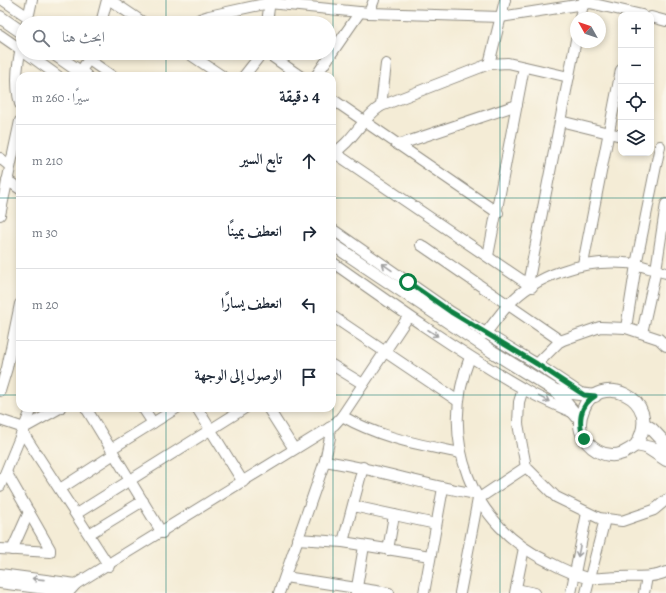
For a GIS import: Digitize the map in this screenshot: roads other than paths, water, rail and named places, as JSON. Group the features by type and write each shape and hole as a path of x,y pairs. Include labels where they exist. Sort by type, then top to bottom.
{"main road":[{"path":"0,17 16,28"},
{"path":"63,60 80,72"},
{"path":"336,247 493,352 556,391 577,417 584,439 600,453 611,455 622,453 640,446 666,452"},
{"path":"556,391 590,396 605,391 616,390 630,396 639,403 648,427 666,444"},
{"path":"577,417 590,399 590,396"},
{"path":"640,446 642,436 648,427"}],"street":[{"path":"3,0 22,16"},
{"path":"28,16 32,0"},
{"path":"103,16 109,0 133,16"},
{"path":"336,50 374,0"},
{"path":"489,64 505,0"},
{"path":"268,16 269,2"},
{"path":"209,16 269,2 365,12 501,17 583,2 597,4 624,12"},
{"path":"581,12 583,2"},
{"path":"654,18 666,21"},
{"path":"0,35 16,46"},
{"path":"530,286 574,48"},
{"path":"17,72 21,60"},
{"path":"36,60 52,72"},
{"path":"84,72 89,60"},
{"path":"95,60 108,72"},
{"path":"198,60 216,72"},
{"path":"247,72 257,60"},
{"path":"277,60 294,72"},
{"path":"319,72 328,60"},
{"path":"336,151 347,144 364,121 381,106 489,64 508,63 569,77"},
{"path":"381,106 386,64"},
{"path":"488,256 498,213 524,67"},
{"path":"583,264 618,84"},
{"path":"336,102 498,213"},
{"path":"398,145 504,108 517,105"},
{"path":"504,108 515,116"},
{"path":"560,121 618,135"},
{"path":"0,215 16,139"},
{"path":"626,328 636,265 659,145"},
{"path":"336,155 488,256 530,286"},
{"path":"0,158 10,166"},
{"path":"7,180 16,186"},
{"path":"642,333 656,270 666,204"},
{"path":"336,232 451,312 590,396"},
{"path":"421,245 561,341"},
{"path":"486,334 509,305 530,286 560,272 583,264 626,262 666,273"},
{"path":"336,265 408,317 470,357 523,389 577,417"},
{"path":"0,583 11,589 68,592 76,584 109,566 329,428 342,416 408,317"},
{"path":"336,319 458,401"},
{"path":"0,391 7,368 16,324"},
{"path":"537,364 561,341 600,327 626,328 659,339 666,346"},
{"path":"470,357 464,372 458,401 460,453 477,497 492,520 524,548 540,558 574,574 589,578 647,577 666,572"},
{"path":"336,367 363,384"},
{"path":"523,389 519,402 518,424 526,467 556,497 587,513 605,519 622,521 654,510 666,500"},
{"path":"0,486 30,412"},
{"path":"23,431 54,412"},
{"path":"89,412 162,532"},
{"path":"146,412 153,423"},
{"path":"60,489 171,412"},
{"path":"200,412 243,482"},
{"path":"76,514 131,481 239,412"},
{"path":"271,412 294,449"},
{"path":"342,416 360,426 387,437 460,453"},
{"path":"0,420 23,431 109,566"},
{"path":"648,427 666,435"},
{"path":"279,593 325,460 330,437 329,428"},
{"path":"640,446 666,461"},
{"path":"325,460 363,467 477,497 526,467"},
{"path":"343,542 363,467"},
{"path":"0,549 50,552 50,549 6,472"},
{"path":"424,593 443,488"},
{"path":"460,593 477,497"},
{"path":"89,534 144,501"},
{"path":"353,506 436,524"},
{"path":"12,550 29,512"},
{"path":"571,593 587,513"},
{"path":"388,550 394,515"},
{"path":"586,593 605,519"},
{"path":"297,539 343,542 430,556"},
{"path":"356,591 364,546"},
{"path":"524,548 516,591 536,593"},
{"path":"0,574 76,584"},
{"path":"285,577 356,591 389,593"},
{"path":"644,593 647,577"}]}
